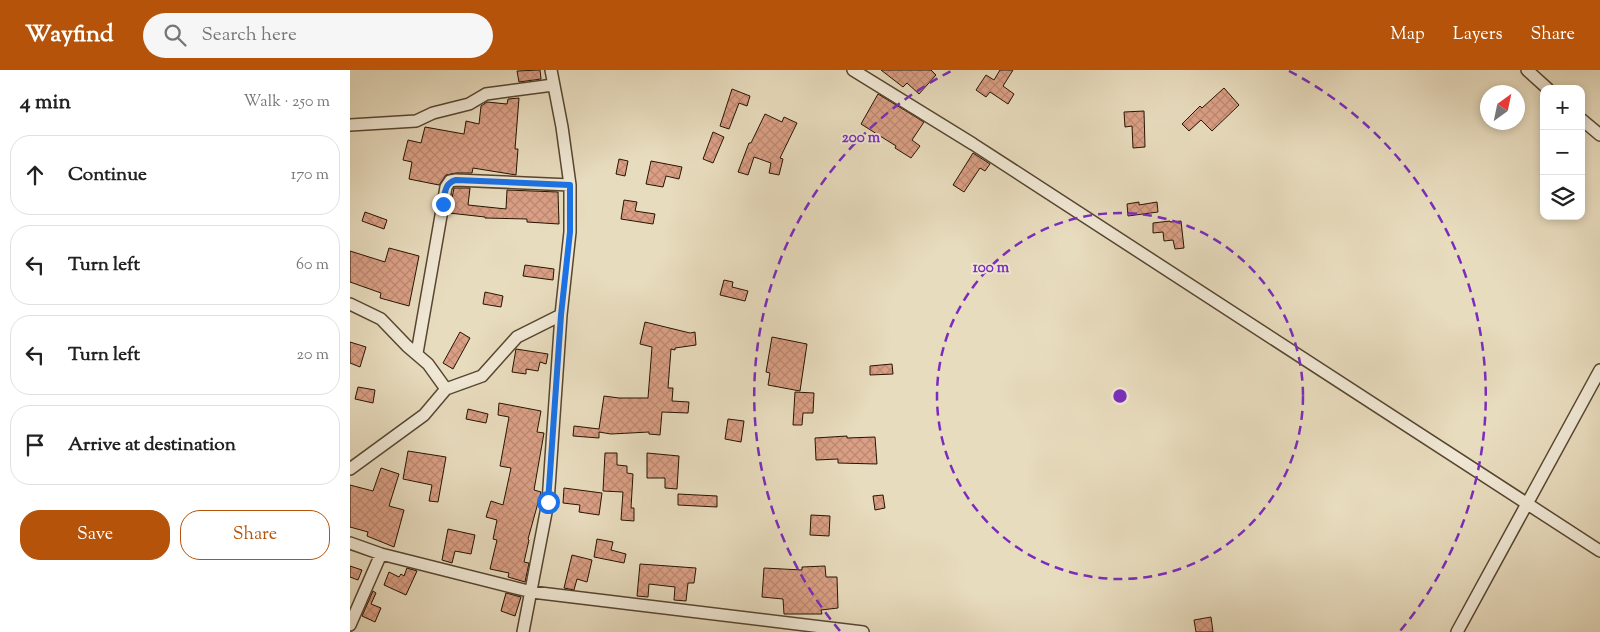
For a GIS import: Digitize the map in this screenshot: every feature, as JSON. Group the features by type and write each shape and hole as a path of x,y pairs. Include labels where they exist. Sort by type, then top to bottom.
{"street":[{"path":"523,632 548,502 561,315 570,232 570,185 562,127 551,70"},
{"path":"853,70 973,144 1600,551"},
{"path":"1527,70 1544,85"},
{"path":"350,125 416,121 433,113 469,104 486,94 553,85"},
{"path":"1585,122 1600,135"},
{"path":"417,353 446,187 450,182 456,180 570,185"},
{"path":"350,304 381,319 406,346 417,353 428,364 446,389"},
{"path":"350,469 424,415 446,389 482,376 517,337 561,315"},
{"path":"1457,632 1600,370"},
{"path":"350,542 380,554 532,592 863,632"},
{"path":"350,625 380,554"}],"building":[{"path":"540,70 541,79 519,82 517,71"},
{"path":"881,70 931,70 936,75 919,94 907,83 903,87"},
{"path":"1000,70 1013,70 1003,86 1014,94 1008,104 990,92 986,97 976,90 986,75 994,80"},
{"path":"1224,88 1239,105 1212,131 1201,120 1189,131 1182,124 1200,106 1202,108"},
{"path":"732,89 750,96 747,106 739,103 729,129 720,126"},
{"path":"878,94 924,122 912,140 920,146 911,158 861,124"},
{"path":"519,98 515,149 518,149 516,175 473,168 472,173 446,175 439,185 409,179 412,162 403,160 408,140 421,143 425,127 464,134 466,121 479,124 481,106 487,102 507,104 508,99"},
{"path":"1144,111 1145,147 1133,148 1132,126 1125,127 1124,112"},
{"path":"765,114 782,122 784,117 797,123 780,158 783,159 779,175 769,173 771,163 754,157 748,175 738,172 749,143 751,143"},
{"path":"713,132 724,137 713,163 703,159"},
{"path":"973,153 990,164 985,171 980,168 964,192 953,185"},
{"path":"619,159 628,161 625,176 616,174"},
{"path":"651,161 682,167 679,179 666,176 663,187 646,184"},
{"path":"454,188 470,188 468,205 506,209 507,190 558,192 559,224 527,222 527,219 485,218 449,213"},
{"path":"624,200 637,202 635,211 655,214 653,224 621,219"},
{"path":"1139,202 1139,205 1157,202 1158,212 1128,216 1127,204"},
{"path":"365,212 387,220 384,229 362,221"},
{"path":"1181,221 1184,248 1175,249 1173,240 1164,241 1163,232 1153,233 1153,223"},
{"path":"389,248 419,256 409,306 380,298 381,293 350,282 350,251 385,262"},
{"path":"525,265 554,269 553,280 523,276"},
{"path":"724,280 733,282 732,287 748,291 745,301 720,295"},
{"path":"485,292 503,296 501,307 483,304"},
{"path":"645,322 690,333 695,332 696,345 675,348 675,350 671,349 668,388 673,388 672,401 689,402 688,413 662,412 660,435 649,434 649,432 611,434 599,432 599,438 573,436 574,426 599,429 604,396 648,398 652,347 640,344"},
{"path":"460,332 470,338 453,369 443,363"},
{"path":"772,337 807,344 800,391 768,385 770,373 766,372"},
{"path":"350,342 366,347 360,367 350,363"},
{"path":"516,349 548,354 546,364 540,362 538,371 526,369 526,374 512,372"},
{"path":"892,364 893,374 870,375 870,366"},
{"path":"358,387 375,390 373,403 355,399"},
{"path":"795,392 814,393 813,413 803,413 802,425 793,425"},
{"path":"499,403 541,411 537,432 544,433 534,490 541,492 528,539 524,562 529,563 525,582 508,577 509,573 490,569 497,540 493,539 497,520 486,517 491,501 503,505 511,468 500,466 509,417 498,415"},
{"path":"468,409 488,414 486,423 466,419"},
{"path":"728,419 744,421 741,442 725,439"},
{"path":"847,436 847,438 875,437 877,464 838,463 838,459 816,460 815,438"},
{"path":"408,451 446,457 438,502 429,501 432,485 403,479"},
{"path":"605,453 617,453 617,465 627,466 627,473 633,474 631,508 634,508 634,521 621,520 623,492 603,491"},
{"path":"647,453 679,456 677,489 665,488 665,478 647,478"},
{"path":"381,468 399,474 389,506 404,510 394,547 367,536 368,532 350,527 350,485 373,491"},
{"path":"564,488 602,493 599,515 579,512 580,505 563,503"},
{"path":"678,494 717,496 717,507 678,505"},
{"path":"883,495 885,508 875,510 873,496"},
{"path":"811,515 830,516 829,536 810,535"},
{"path":"448,529 475,535 471,554 455,551 452,563 442,560"},
{"path":"597,539 613,542 611,550 626,554 624,563 594,557"},
{"path":"572,555 592,560 587,582 577,579 574,590 564,588"},
{"path":"640,564 696,568 694,583 688,583 686,601 674,600 675,587 649,584 648,597 637,596"},
{"path":"350,566 362,570 358,580 350,577"},
{"path":"825,566 826,577 837,577 838,608 821,610 822,614 784,614 783,599 762,597 764,568 802,570 802,567"},
{"path":"407,568 417,571 406,595 384,585 389,572 399,577 401,574 404,576"},
{"path":"373,591 376,593 371,604 381,608 375,622 362,616"},
{"path":"506,593 521,597 515,616 501,611"},
{"path":"1211,617 1213,632 1196,632 1194,620"}],"route":[{"path":"443,204 446,187 450,182 456,180 570,185 570,232 561,315 548,502"}]}
